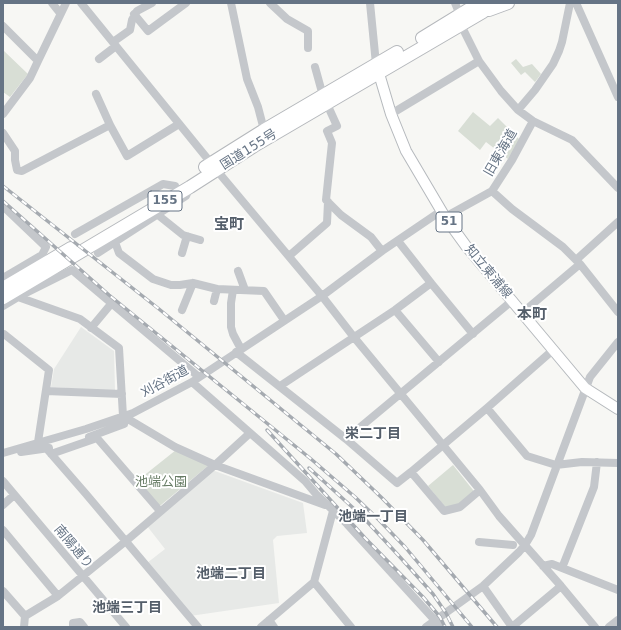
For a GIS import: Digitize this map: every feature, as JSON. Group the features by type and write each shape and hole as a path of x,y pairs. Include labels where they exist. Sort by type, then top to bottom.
{"highway":[{"name":"国道155号","path":"3,288 175,186 254,146 325,100 460,20 479,6 495,3"},
{"name":"155","path":"479,6 508,3"},
{"name":"国道155号","path":"3,298 190,187 214,166 264,130 325,100"}],"main road":[{"name":"知立東浦線","path":"377,69 391,114 406,151 443,214 466,246 513,300 522,313 585,388 618,409"}],"street":[{"path":"52,3 60,13"},
{"path":"3,114 30,78 66,3"},
{"path":"81,3 322,296 480,490 499,516 525,544 595,627"},
{"path":"99,59 130,30 134,14 152,3"},
{"path":"134,14 148,31 176,6 186,3"},
{"path":"232,3 247,78 258,107 264,130"},
{"path":"270,3 287,19 308,31 308,48"},
{"path":"370,3 377,69"},
{"name":"旧東海道","path":"455,3 460,20 479,61 501,91 518,110 533,121 512,160 492,191 512,209 563,247 578,262 618,312"},
{"path":"518,110 535,90 556,58 562,42 570,3"},
{"path":"576,3 618,97"},
{"path":"3,26 38,61"},
{"path":"391,114 479,61"},
{"path":"289,256 327,223 328,202 326,200 332,143 327,131 337,126 325,100 315,67"},
{"path":"96,94 110,125 127,156 179,124"},
{"path":"533,121 572,140 618,188"},
{"path":"3,133 15,151 17,170 22,171 110,125"},
{"path":"75,234 162,184 175,186"},
{"path":"98,253 186,196 190,187"},
{"name":"刈谷街道","path":"3,453 38,442 123,420 195,379 322,296 382,251 398,241 443,214 492,191"},
{"path":"328,202 341,216 371,237 382,251"},
{"path":"3,206 46,247 42,255 3,278"},
{"path":"158,215 183,235 200,240"},
{"path":"522,313 578,262 618,222"},
{"path":"182,253 186,236"},
{"path":"398,241 472,334"},
{"path":"115,242 119,253 153,279 180,285 193,283 217,289 264,291 284,320"},
{"path":"3,306 72,270 195,379 250,433 305,481 347,524 441,627"},
{"path":"238,271 245,290"},
{"path":"182,310 193,283"},
{"path":"280,386 395,310 431,283"},
{"path":"214,301 217,289"},
{"path":"233,290 231,303 231,327 238,351 346,439 397,483 487,408 553,350"},
{"path":"18,297 80,319 119,348 123,420"},
{"path":"346,439 513,300"},
{"path":"91,328 111,304"},
{"path":"395,310 439,362"},
{"path":"3,334 49,370 38,442 49,451 198,627"},
{"path":"426,627 483,586 519,552 525,544 531,535 590,377 618,342"},
{"path":"46,391 122,394"},
{"path":"487,408 527,456 556,465 582,462 618,463"},
{"path":"49,451 97,434 123,420"},
{"path":"123,420 175,447 215,465 331,508"},
{"path":"25,616 58,596 83,576 215,465 250,433"},
{"path":"3,458 25,451 49,451 97,438 160,511"},
{"path":"562,568 594,487 597,462"},
{"path":"411,472 444,512 460,507 480,490"},
{"name":"南陽通り","path":"3,481 126,627"},
{"path":"3,505 14,495"},
{"path":"261,627 272,624 314,582 331,508"},
{"path":"3,530 58,596"},
{"path":"479,542 513,545"},
{"path":"543,566 552,564 618,590"},
{"path":"314,582 351,627"},
{"path":"483,586 512,627 561,586"},
{"path":"3,591 25,616 24,627"},
{"path":"609,627 618,620"},
{"path":"73,627 73,623 80,622 84,627"}],"shaded area":[{"path":"81,327 114,351 115,391 51,387 54,369"},
{"path":"212,470 303,503 307,533 277,536 273,540 279,603 190,616 147,563 165,549 147,526"}],"green space":[{"path":"3,50 28,74 10,97 3,92"},
{"path":"516,59 523,67 532,64 541,74 535,82 525,72 521,75 511,63"},
{"path":"473,112 490,126 498,118 520,140 508,159 486,142 480,150 458,131"},
{"name":"池端公園","path":"176,450 209,465 161,505 158,505 137,481"},
{"path":"453,465 473,490 473,493 459,504 446,508 428,486"}],"railway":[{"path":"3,186 159,309 336,454 423,540 497,627"},
{"path":"3,201 109,295 311,459 355,497 405,547 472,627"},
{"path":"267,430 365,538 423,597 440,617 445,627"},
{"path":"309,468 361,515 399,556 433,594 446,613 453,627"}],"district":[{"name":"宝町","path":"229,225"},
{"name":"本町","path":"532,315"},
{"name":"栄二丁目","path":"373,434"},
{"name":"池端一丁目","path":"373,517"},
{"name":"池端二丁目","path":"231,574"},
{"name":"池端三丁目","path":"127,608"}]}
